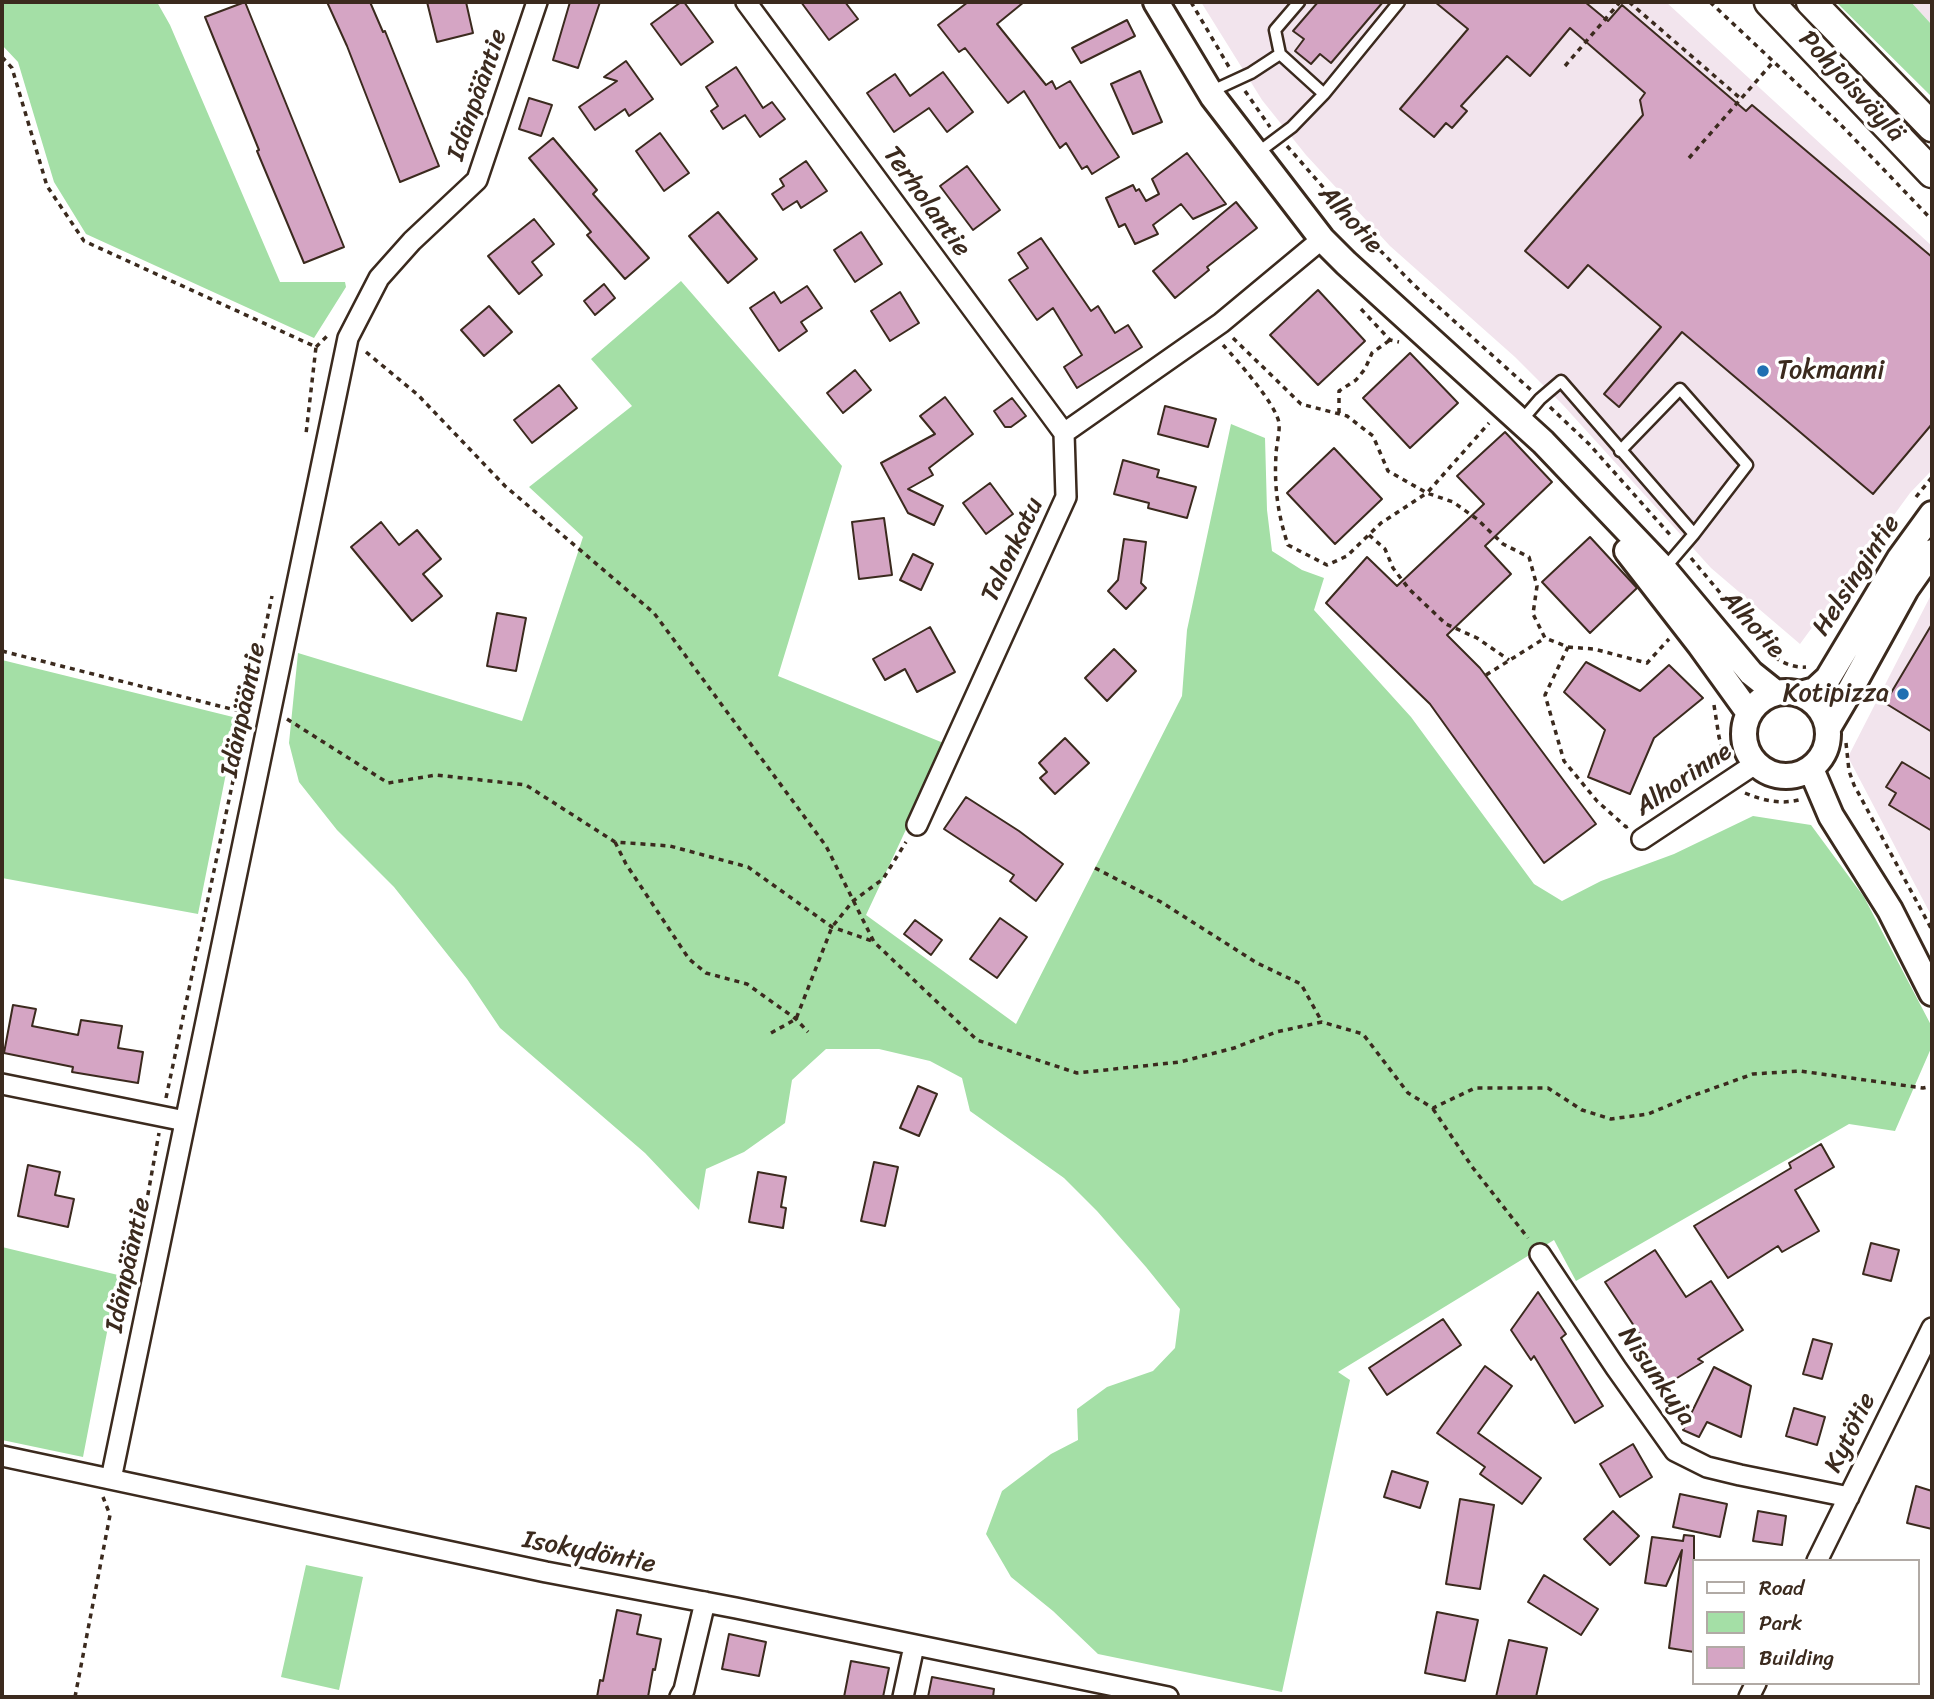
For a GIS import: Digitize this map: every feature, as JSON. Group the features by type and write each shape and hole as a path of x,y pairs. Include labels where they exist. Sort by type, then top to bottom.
{"main road":[{"name":"Pohjoisväylä","path":"1769,2 1932,173"},
{"name":"Pohjoisväylä","path":"1811,2 1932,127"}],"street":[{"name":"Idänpääntie","path":"102,1477 186,1121 348,338 379,278 412,241 477,180 537,2"},
{"name":"Terholantie","path":"746,2 1064,433"},
{"name":"Alhotie","path":"1156,2 1210,91 1322,239 1543,442 1658,575 1751,673 1788,694"},
{"path":"1064,433 1219,331 1322,239"},
{"name":"Talonkatu","path":"917,825 1066,497 1064,433"},
{"name":"Helsingintie","path":"1788,694 1815,690 1828,678 1900,558 1932,514"},
{"name":"Helsingintie","path":"1837,731 1906,589 1932,552"},
{"name":"Alhotie","path":"1658,575 1749,713"},
{"path":"1816,779 1803,774 1782,777 1765,772 1755,764 1747,752 1745,724 1749,713 1761,700 1788,694 1813,701 1837,731 1828,744 1816,779 1831,816 1890,910 1932,993"},
{"name":"Alhorinne","path":"1640,830 1755,764"},
{"path":"2,1084 186,1121"},
{"name":"Nisunkuja","path":"1540,1254 1675,1451 1707,1467 1849,1497"},
{"name":"Kytötie","path":"1818,1559 1932,1328"},
{"name":"Isokydöntie","path":"2,1456 1133,1694 1168,1697"},
{"path":"680,1697 705,1602"},
{"path":"903,1697 914,1646"}],"lane":[{"path":"1299,2 1275,30 1280,54 1324,94"},
{"path":"1256,154 1292,127 1324,94 1399,2"},
{"path":"1210,91 1251,72 1280,54"},
{"path":"1520,422 1540,399 1561,381 1694,534"},
{"path":"1620,451 1680,388 1747,465 1694,534 1658,575"}],"path":[{"path":"1191,2 1237,79 1269,125 1367,237 1415,285 1589,444 1682,548 1772,655 1781,662 1801,667 1815,666"},
{"path":"1565,66 1620,2"},
{"path":"1629,2 1740,97"},
{"path":"1710,2 1841,125 1932,220"},
{"path":"2,57 12,68 47,186 84,241 316,347"},
{"path":"1689,158 1773,61"},
{"path":"1219,331 1226,332 1301,404 1347,416 1373,436 1388,471 1427,493 1453,502 1477,519 1503,544 1530,557 1537,586 1533,614 1545,638 1568,647 1594,649 1647,663 1671,636"},
{"path":"1219,331 1268,402 1279,423 1275,456 1276,487 1279,516 1288,545 1326,565 1347,556 1381,523 1427,493 1489,423"},
{"path":"306,435 316,347 329,333 348,338 418,395 505,486 654,613 825,846 874,942 977,1040 1077,1073 1180,1062 1234,1048 1276,1032 1322,1022 1363,1034 1408,1093 1433,1108 1473,1168 1540,1254"},
{"path":"1339,414 1339,391 1356,380 1365,369 1372,353 1390,340"},
{"path":"1369,535 1384,549 1393,568 1409,589 1446,624 1477,638 1509,660"},
{"path":"145,1210 272,594"},
{"path":"1486,675 1545,638"},
{"path":"1568,647 1545,695 1563,761 1597,802 1626,827 1640,830"},
{"path":"2,651 247,713"},
{"path":"1731,689 1713,702 1719,737 1731,779 1742,792 1760,799 1793,802 1807,797 1816,779 1849,771"},
{"path":"271,709 388,783 436,775 526,785 615,842 670,846 748,867 832,926 874,942"},
{"path":"1837,731 1846,744 1849,771 1854,785 1932,930"},
{"path":"771,1033 796,1019 832,926 853,901 883,879 917,825"},
{"path":"615,842 626,864 689,959 706,972 747,984 796,1019 808,1032"},
{"path":"1095,868 1161,902 1257,963 1301,984 1322,1022"},
{"path":"1433,1108 1475,1088 1548,1088 1582,1110 1611,1119 1648,1114 1753,1074 1800,1072 1923,1088 1932,1086"},
{"path":"75,1697 110,1515 102,1477"}],"shaded area":[{"path":"1201,2 1666,2 1932,246 1932,470 1910,493 1800,644 1711,568 1563,405 1515,357 1390,246 1306,155 1262,100"},
{"path":"1911,2 1932,2 1932,25"},
{"path":"1932,593 1932,917 1848,757"}],"green space":[{"path":"2,2 157,2 170,25 280,282 345,282 346,287 314,338 86,234 54,182 18,62 2,45"},
{"path":"1836,2 1911,2 1932,25 1932,97"},
{"path":"681,281 842,466 778,676 946,744 866,915 1016,1024 1182,696 1187,630 1231,424 1265,438 1267,510 1272,551 1302,570 1324,578 1314,610 1411,717 1534,884 1562,901 1601,881 1674,854 1753,816 1811,825 1864,897 1932,1027 1932,1046 1895,1131 1849,1124 1576,1281 1554,1240 1338,1372 1350,1380 1282,1692 1098,1654 1053,1611 1011,1577 986,1534 1002,1491 1051,1454 1078,1440 1077,1409 1107,1387 1153,1371 1175,1348 1180,1309 1097,1211 1064,1178 970,1111 962,1078 930,1061 879,1049 826,1049 792,1080 785,1123 744,1152 706,1169 699,1210 645,1153 500,1028 467,979 394,887 337,830 299,782 289,743 298,653 522,721 583,537 529,487 632,406 591,359"},
{"path":"2,660 237,718 198,914 2,878"},
{"path":"2,1247 118,1275 83,1457 2,1440"},
{"path":"306,1565 363,1577 339,1690 281,1677"}],"building":[{"path":"245,2 344,247 304,263 205,17"},
{"path":"327,2 370,2 383,32 385,31 439,166 400,182"},
{"path":"427,2 466,2 473,33 437,42"},
{"path":"570,2 600,2 578,68 553,60"},
{"path":"684,2 713,42 681,65 651,24"},
{"path":"801,2 845,2 858,19 829,40"},
{"path":"968,2 1024,2 997,24 1046,85 1052,81 1056,89 1070,81 1119,157 1092,174 1087,166 1082,169 1066,143 1060,148 1024,91 1008,103 965,48 959,52 938,25"},
{"path":"1318,2 1383,2 1331,63 1320,54 1311,64 1295,51 1304,39 1293,31"},
{"path":"1435,2 1585,2 1608,21 1622,5 1746,111 1752,105 1932,257 1932,424 1873,494 1682,332 1619,407 1604,394 1661,327 1588,265 1568,288 1525,251 1643,115 1640,100 1645,93 1570,28 1530,76 1507,56 1461,106 1467,111 1452,128 1446,123 1434,137 1400,109 1468,29"},
{"path":"1127,20 1135,36 1081,63 1072,48"},
{"path":"626,61 653,99 629,116 625,109 595,130 579,107 617,81 604,77"},
{"path":"736,67 763,108 772,102 785,119 760,137 745,115 723,129 711,111 718,106 706,87"},
{"path":"1140,71 1162,122 1133,134 1111,84"},
{"path":"943,72 973,112 947,132 929,108 894,132 867,93 895,74 910,96"},
{"path":"529,98 552,105 541,136 519,129"},
{"path":"660,133 689,173 664,191 636,151"},
{"path":"553,138 597,190 593,194 649,258 625,279 587,235 591,232 529,158"},
{"path":"1187,153 1226,204 1193,219 1181,204 1153,225 1158,234 1135,244 1125,224 1119,227 1106,198 1133,185 1136,191 1139,189 1146,201 1159,194 1152,179"},
{"path":"806,161 827,191 801,208 797,201 783,210 772,194 784,186 780,179"},
{"path":"967,166 1000,210 973,230 940,186"},
{"path":"1236,202 1257,228 1207,267 1209,270 1175,298 1153,271"},
{"path":"718,212 757,259 728,283 689,236"},
{"path":"534,219 554,244 532,262 542,275 519,294 488,256"},
{"path":"861,232 882,264 855,282 834,250"},
{"path":"1041,238 1091,311 1098,306 1115,333 1128,325 1142,347 1077,388 1064,367 1082,355 1053,308 1037,320 1009,280 1028,268 1018,253"},
{"path":"604,284 615,298 595,315 584,301"},
{"path":"807,286 822,308 801,322 807,331 779,351 750,308 774,292 781,303"},
{"path":"1318,290 1365,341 1318,385 1270,335"},
{"path":"900,292 919,323 890,341 871,311"},
{"path":"489,306 512,332 484,356 461,330"},
{"path":"1410,353 1458,403 1410,448 1363,398"},
{"path":"855,370 871,390 843,413 827,393"},
{"path":"559,385 577,408 532,443 514,420"},
{"path":"945,397 973,434 929,468 933,475 908,489 943,506 934,525 908,513 881,463 935,434 920,416"},
{"path":"1012,398 1026,416 1011,427 1005,427 994,411"},
{"path":"1165,406 1216,419 1208,447 1158,434"},
{"path":"1505,432 1552,482 1485,546 1511,574 1447,635 1480,668 1596,824 1544,863 1430,704 1326,603 1367,557 1397,586 1484,504 1457,476"},
{"path":"1334,448 1382,499 1335,544 1287,493"},
{"path":"1123,460 1159,470 1157,477 1196,487 1187,518 1148,508 1149,503 1114,494"},
{"path":"990,483 1013,514 986,534 963,503"},
{"path":"884,518 892,575 859,579 852,522"},
{"path":"381,522 399,545 417,530 441,559 423,574 442,596 412,621 351,547"},
{"path":"1590,537 1637,588 1590,633 1542,582"},
{"path":"1124,539 1146,542 1141,583 1146,588 1126,609 1108,591 1118,580"},
{"path":"913,554 933,564 921,590 900,580"},
{"path":"497,613 526,618 516,671 487,666"},
{"path":"1932,624 1932,732 1885,703"},
{"path":"930,627 955,672 917,692 905,669 885,680 873,659"},
{"path":"1114,649 1136,671 1107,701 1085,678"},
{"path":"1586,662 1640,691 1669,665 1703,698 1654,738 1630,794 1588,777 1605,730 1564,692"},
{"path":"1065,738 1089,763 1055,794 1040,778 1047,772 1039,763"},
{"path":"1902,762 1932,780 1932,831 1889,805 1896,793 1886,787"},
{"path":"966,797 1019,831 1063,864 1036,901 1010,881 1014,875 944,829"},
{"path":"1000,918 1027,937 997,978 970,959"},
{"path":"915,920 942,940 931,955 904,934"},
{"path":"13,1005 36,1009 32,1026 78,1035 81,1020 122,1026 118,1048 143,1052 138,1083 72,1072 73,1067 4,1053"},
{"path":"918,1086 937,1094 919,1136 900,1128"},
{"path":"1821,1144 1834,1167 1795,1190 1819,1231 1782,1252 1778,1246 1728,1278 1694,1226 1791,1168 1789,1163"},
{"path":"874,1162 898,1167 885,1226 861,1221"},
{"path":"28,1165 60,1172 55,1195 74,1199 68,1227 18,1216"},
{"path":"758,1172 786,1177 781,1207 786,1208 783,1228 749,1222"},
{"path":"1871,1243 1899,1250 1891,1281 1863,1274"},
{"path":"1655,1250 1686,1297 1711,1281 1743,1330 1698,1359 1703,1362 1664,1386 1634,1338 1640,1335 1605,1282"},
{"path":"1538,1292 1566,1334 1561,1338 1603,1406 1575,1423 1534,1356 1531,1360 1511,1330"},
{"path":"1443,1319 1461,1345 1387,1395 1369,1368"},
{"path":"1813,1339 1832,1344 1822,1379 1803,1374"},
{"path":"1485,1366 1512,1386 1478,1433 1541,1478 1522,1504 1480,1474 1485,1467 1437,1433"},
{"path":"1714,1367 1751,1386 1741,1437 1707,1422 1699,1437 1683,1430"},
{"path":"1794,1408 1825,1417 1817,1445 1786,1436"},
{"path":"1633,1444 1652,1477 1620,1497 1600,1464"},
{"path":"1392,1471 1428,1482 1420,1508 1384,1497"},
{"path":"1916,1486 1932,1491 1932,1529 1907,1523"},
{"path":"1680,1494 1727,1504 1720,1537 1673,1527"},
{"path":"1460,1499 1494,1505 1480,1589 1446,1584"},
{"path":"1613,1511 1639,1536 1610,1565 1584,1539"},
{"path":"1758,1511 1786,1516 1782,1545 1753,1541"},
{"path":"1684,1535 1694,1536 1692,1652 1669,1648 1682,1550 1666,1586 1645,1583 1652,1537 1683,1541"},
{"path":"1544,1575 1598,1609 1581,1635 1528,1602"},
{"path":"617,1610 641,1615 637,1634 661,1639 648,1697 597,1697 600,1680 603,1681"},
{"path":"1437,1612 1478,1620 1465,1681 1425,1673"},
{"path":"729,1634 766,1642 759,1676 722,1669"},
{"path":"1509,1640 1547,1648 1536,1697 1496,1697"},
{"path":"851,1661 889,1668 883,1697 844,1697"},
{"path":"932,1677 994,1689 993,1697 928,1697"}],"place":[{"name":"Tokmanni","path":"1763,371"},
{"name":"Kotipizza","path":"1903,694"}]}
